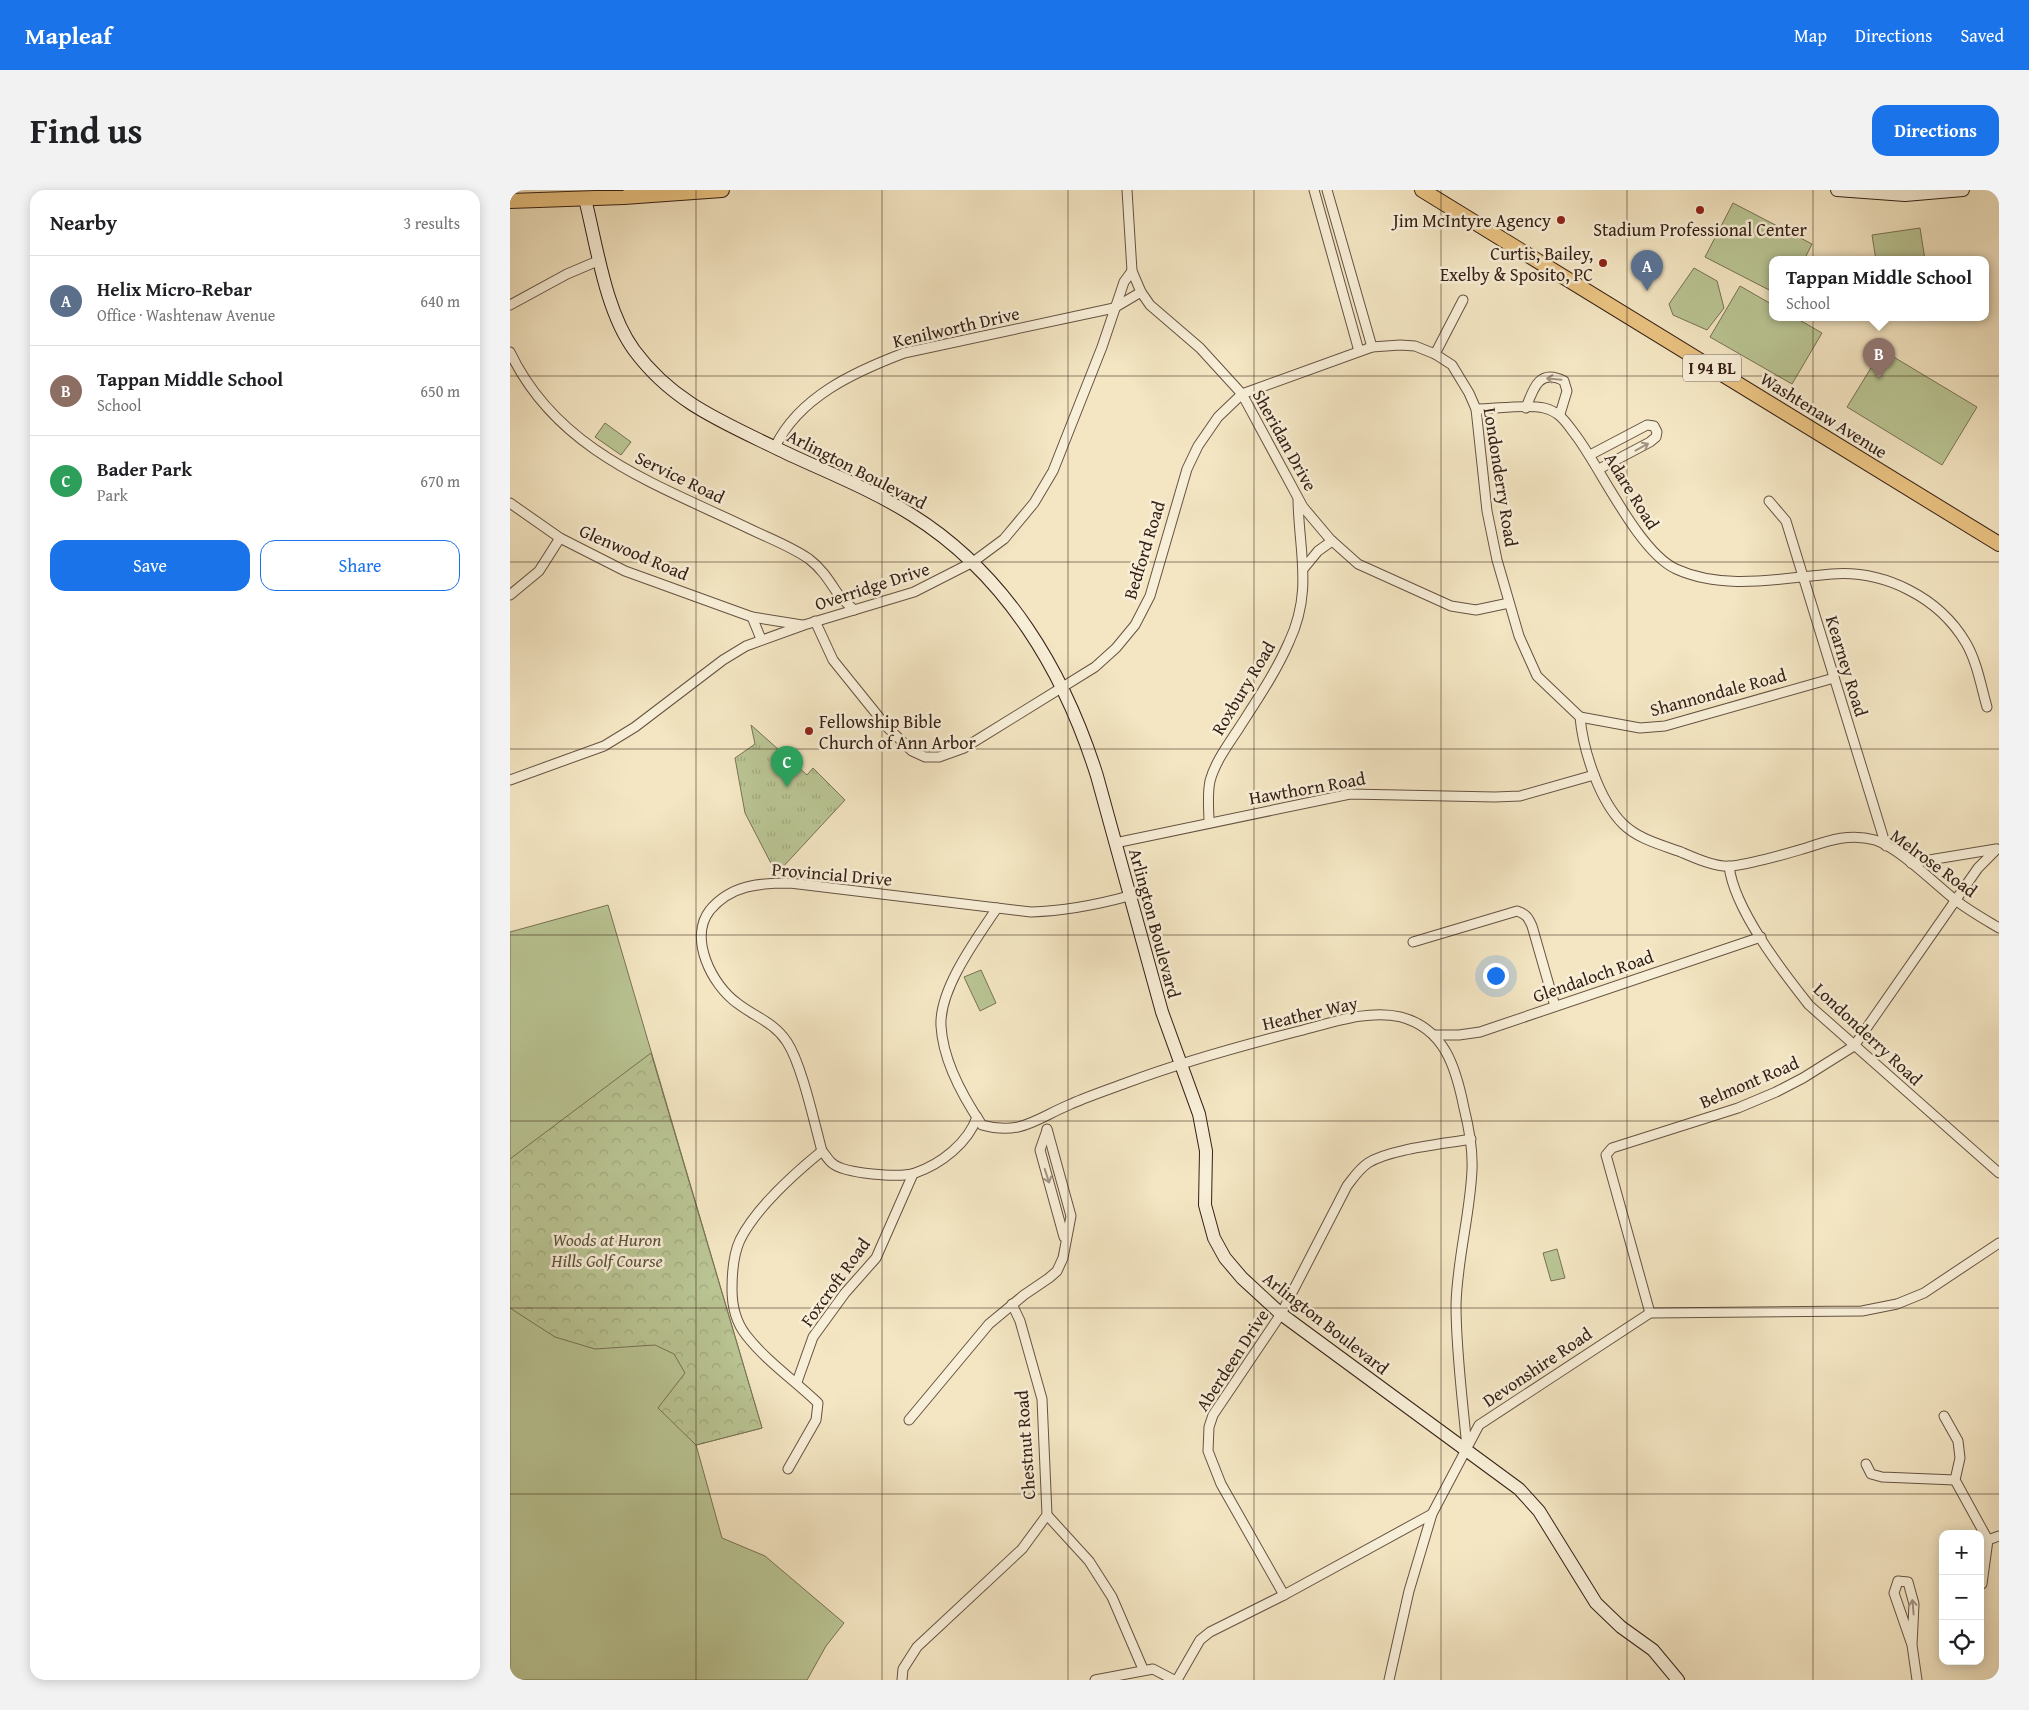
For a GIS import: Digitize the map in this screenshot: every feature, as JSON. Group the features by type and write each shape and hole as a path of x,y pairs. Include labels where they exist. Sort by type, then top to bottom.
{"main road":[{"path":"510,201 586,199 722,190"},
{"name":"Washtenaw Avenue","path":"1421,191 1999,544"}],"street":[{"name":"Sheridan Drive","path":"1127,190 1132,271 1141,292 1150,305 1200,348 1242,394 1298,497 1332,541 1358,564 1451,606 1476,610 1510,603"},
{"path":"1314,190 1359,351"},
{"path":"1327,190 1372,347"},
{"path":"1837,190 1906,195 1963,190"},
{"name":"Arlington Boulevard","path":"586,199 600,260 614,310 622,329 633,348 665,386 691,405 910,514 951,543 973,562 1008,600 1027,626 1051,666 1087,743 1162,1012 1204,1132 1206,1167 1204,1199 1214,1238 1225,1258 1242,1278 1281,1314 1497,1471 1530,1500 1550,1528 1596,1602 1621,1627 1657,1654 1678,1680"},
{"path":"1327,238 1340,234"},
{"path":"510,305 567,274 600,260"},
{"name":"Overridge Drive","path":"510,780 604,746 635,727 723,660 761,639 914,592 973,562 1004,539 1034,503 1053,471 1102,347 1124,282 1132,271"},
{"name":"Kenilworth Drive","path":"775,447 783,430 799,411 843,381 879,363 904,354 1114,308 1141,292"},
{"path":"1435,354 1463,300"},
{"name":"Londonderry Road","path":"1359,351 1372,347 1415,346 1435,354 1452,365 1464,383 1476,409 1487,511 1497,560 1519,636 1537,676 1580,716"},
{"name":"Bedford Road","path":"816,621 833,660 887,727 912,751 925,757 940,757 964,748 1095,667 1116,648 1135,625 1150,596 1187,469 1198,446 1218,416 1242,394 1359,351"},
{"name":"Service Road","path":"510,352 516,366 550,412 609,461 660,488 789,547 810,560 827,575 836,593 854,610"},
{"path":"1476,409 1543,408 1560,414 1567,391 1564,381 1557,377 1539,380 1534,386 1526,408"},
{"name":"Adare Road","path":"1560,414 1590,454 1645,542 1673,567 1693,576 1728,580 1773,581 1832,574 1865,574 1892,581 1919,595 1944,616 1966,642 1987,707"},
{"path":"1590,454 1647,425 1654,426 1657,432 1656,437 1650,442 1599,469"},
{"name":"Roxbury Road","path":"1209,823 1208,796 1215,768 1289,642 1302,600 1304,568 1298,497"},
{"name":"Kearney Road","path":"1769,501 1786,521 1886,846"},
{"name":"Glenwood Road","path":"510,502 560,538 625,571 752,617 804,625"},
{"path":"510,595 539,571 560,538"},
{"path":"1304,568 1318,551 1332,541"},
{"path":"752,617 761,639"},
{"name":"Shannondale Road","path":"1580,716 1640,728 1665,726 1834,678"},
{"path":"1580,716 1582,733 1594,775 1608,803 1623,825 1646,839 1695,858 1729,866"},
{"name":"Hawthorn Road","path":"1115,843 1350,794 1520,796 1594,775"},
{"name":"Melrose Road","path":"1729,866 1806,848 1828,839 1853,836 1877,841 1911,863 1956,900 1999,928"},
{"path":"1911,863 1998,849"},
{"name":"Belmont Road","path":"1650,1313 1606,1155 1612,1148 1738,1108 1776,1092 1803,1078 1854,1046 1978,868 1998,849"},
{"name":"Londonderry Road","path":"1729,866 1730,881 1761,937 1787,977 1809,1005 1999,1173"},
{"name":"Provincial Drive","path":"977,1117 972,1130 946,1156 913,1174 878,1174 846,1171 831,1163 822,1151 789,1045 772,1024 728,996 707,964 702,932 706,915 720,898 738,889 766,883 790,883 997,908 1056,912 1129,896"},
{"path":"977,1117 954,1074 941,1024 948,993 962,960 997,908"},
{"path":"1413,942 1517,911 1523,913 1528,916 1532,926 1556,1006"},
{"name":"Glendaloch Road","path":"1434,1035 1459,1035 1480,1032 1761,937"},
{"name":"Heather Way","path":"977,1117 982,1125 995,1128 1014,1128 1048,1117 1076,1102 1180,1063 1359,1016 1400,1017 1417,1023 1434,1035 1450,1056 1457,1074 1470,1139 1472,1169 1456,1307 1467,1449"},
{"path":"1048,1117 1047,1129 1040,1150 1066,1242"},
{"path":"909,1420 989,1324 1012,1304 1057,1271 1063,1258 1070,1216 1068,1201 1047,1129"},
{"name":"Aberdeen Drive","path":"1284,1595 1221,1484 1208,1451 1207,1439 1213,1415 1281,1314 1347,1186 1358,1171 1370,1162 1388,1155 1470,1139"},
{"path":"788,1468 819,1412 818,1403 797,1382 763,1356 744,1334 732,1307 732,1276 740,1240 762,1209 801,1168 822,1151"},
{"name":"Foxcroft Road","path":"797,1382 813,1337 845,1293 876,1258 913,1174"},
{"path":"1650,1313 1862,1311 1897,1304 1924,1293 1999,1242"},
{"name":"Chestnut Road","path":"902,1680 903,1669 916,1647 1022,1549 1047,1515 1042,1399 1020,1321 1012,1304"},
{"name":"Devonshire Road","path":"1389,1680 1410,1591 1432,1514 1479,1425 1650,1313"},
{"path":"1944,1416 1958,1441 1960,1458 1955,1480 1988,1540 1983,1575"},
{"path":"1866,1464 1871,1474 1882,1477 1955,1480"},
{"path":"1096,1680 1143,1669 1153,1669 1175,1680 1200,1640 1210,1632 1284,1595 1432,1514"},
{"path":"1047,1515 1089,1561 1112,1597 1143,1669"},
{"path":"1988,1540 1999,1536"},
{"path":"1912,1645 1894,1593 1898,1581 1904,1580 1908,1582 1914,1604 1912,1645 1916,1680"}],"green space":[{"path":"1733,203 1812,244 1806,256 1769,256 1769,290 1705,257"},
{"path":"1920,228 1924,256 1875,256 1872,235"},
{"path":"1694,268 1717,281 1724,308 1707,330 1673,315 1669,304"},
{"path":"1740,286 1769,303 1769,321 1801,321 1822,333 1792,384 1710,337"},
{"path":"1882,350 1977,407 1942,465 1847,407"},
{"path":"605,423 631,442 621,455 595,437"},
{"path":"751,725 807,775 813,768 845,800 781,869 783,873 776,873 745,813 735,758 755,744"},
{"path":"608,905 762,1428 696,1445 722,1538 765,1556 844,1623 826,1646 807,1680 510,1680 510,932"},
{"path":"981,970 996,1003 980,1011 964,977"},
{"name":"Woods at Huron Hills Golf Course","path":"651,1053 762,1428 696,1445 658,1408 685,1373 674,1354 655,1345 595,1349 555,1337 510,1308 510,1159"},
{"path":"1557,1249 1565,1278 1551,1281 1543,1253"}],"place":[{"name":"Stadium Professional Center","path":"1700,210"},
{"name":"Jim McIntyre Agency","path":"1561,220"},
{"name":"Curtis, Bailey, Exelby & Sposito, PC","path":"1603,263"},
{"name":"Helix Micro-Rebar","path":"1647,291"},
{"name":"Tappan Middle School","path":"1879,379"},
{"name":"Fellowship Bible Church of Ann Arbor","path":"809,731"},
{"name":"Bader Park","path":"787,787"}]}
